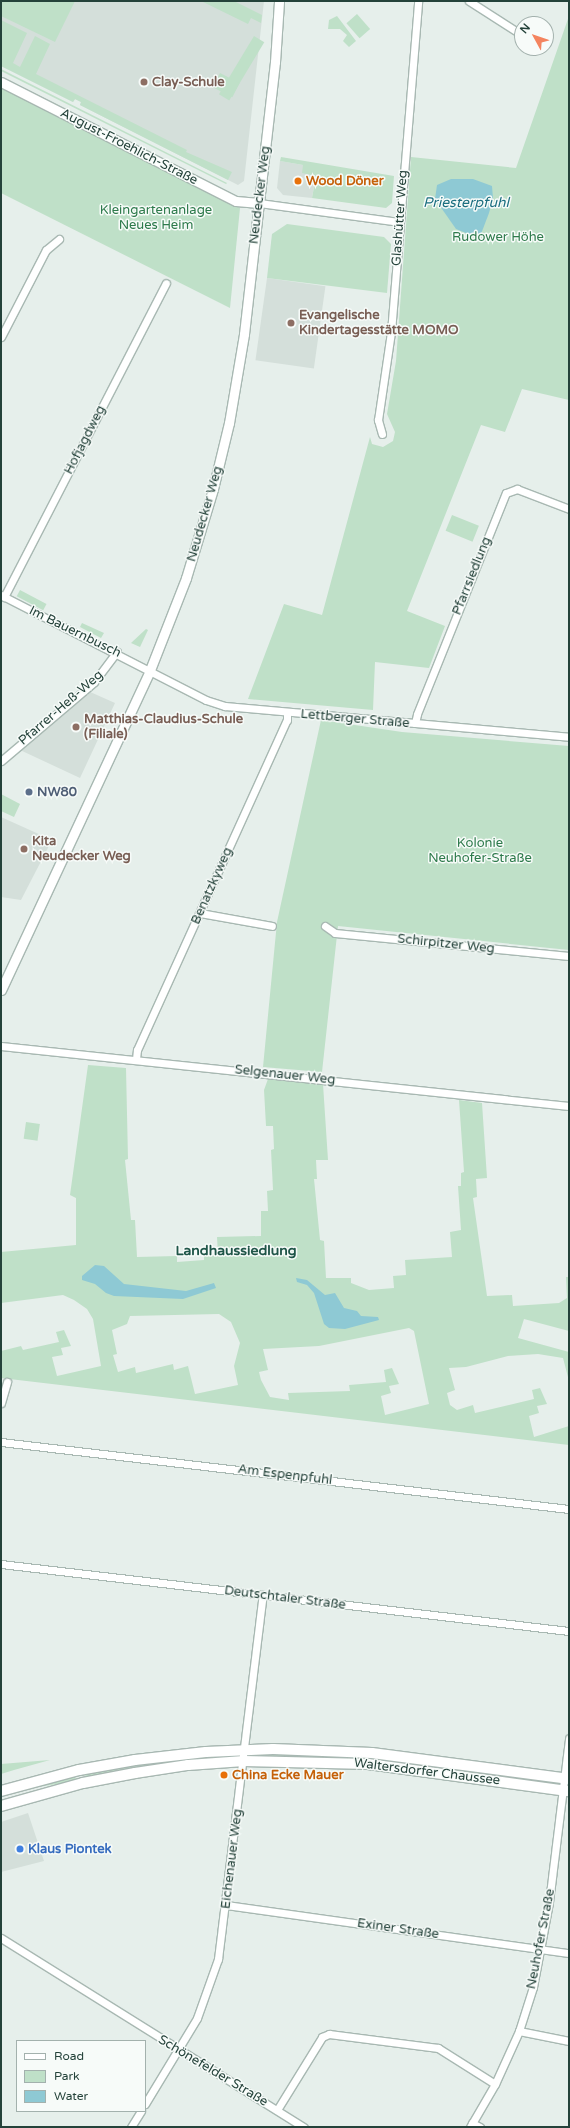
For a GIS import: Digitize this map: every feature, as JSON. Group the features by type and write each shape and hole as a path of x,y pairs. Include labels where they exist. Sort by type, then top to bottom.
{"main road":[{"name":"Waltersdorfer Chaussee","path":"1,1791 80,1770 160,1756 245,1750 372,1753 567,1779"},
{"name":"Waltersdorfer Chaussee","path":"1,1806 83,1783 182,1766 244,1761 368,1764 566,1790"},
{"path":"80,1770 83,1783"}],"street":[{"name":"Neudecker Weg","path":"1,990 150,670 200,534 229,423 244,334 259,203 279,1"},
{"name":"Glashütter Weg","path":"382,434 378,420 391,332 418,1"},
{"path":"469,1 514,30"},
{"name":"August-Froehlich-Straße","path":"1,82 236,201 259,203"},
{"path":"259,203 399,222"},
{"path":"1,337 46,250 59,239"},
{"name":"Hofjagdweg","path":"3,596 166,284"},
{"name":"Pfarrsiedlung","path":"416,723 417,714 506,493 517,489 569,509"},
{"name":"Im Bauernbusch","path":"3,596 117,652 150,670"},
{"name":"Pfarrer-Heß-Weg","path":"1,761 94,682 117,652"},
{"name":"Lettberger Straße","path":"150,670 214,703 287,713 569,737"},
{"name":"Benatzkyweg","path":"136,1059 137,1050 287,720 287,713"},
{"path":"200,913 272,926"},
{"name":"Schirpitzer Weg","path":"325,926 335,933 569,956"},
{"name":"Selgenauer Weg","path":"1,1046 136,1059 569,1106"},
{"path":"1,1403 7,1382"},
{"name":"Am Espenpfuhl","path":"1,1442 569,1509"},
{"name":"Deutschtaler Straße","path":"1,1564 569,1631"},
{"name":"Eichenauer Weg","path":"146,2102 197,2018 212,1980 226,1905 263,1595"},
{"name":"Neuhofer Straße","path":"471,2125 494,2084 519,2031 531,1994 542,1949 566,1790 569,1738"},
{"name":"Exiner Straße","path":"226,1905 569,1953"},
{"name":"Schönefelder Straße","path":"1,1938 304,2127"},
{"path":"519,2031 569,2041"},
{"path":"277,2110 322,2037 329,2034 438,2048 494,2084"},
{"path":"131,2127 140,2112"},
{"path":"471,2125 480,2127"}],"shaded area":[{"name":"Clay-Schule","path":"1,1 264,1 244,181 238,185 80,105 81,102 75,99 73,102 1,66"},
{"path":"280,161 303,165 316,175 312,198 283,195 277,188"},
{"name":"Evangelische Kindertagesstätte MOMO","path":"267,278 325,286 314,368 255,360"},
{"name":"Matthias-Claudius-Schule (Filiale)","path":"88,691 115,703 80,778 20,750"},
{"name":"Kita Neudecker Weg","path":"1,817 52,840 21,900 1,897"},
{"name":"Klaus Piontek","path":"28,1813 44,1861 1,1872 1,1822"}],"green space":[{"path":"1,1 75,1 55,42 1,16"},
{"path":"201,1 234,1 262,15 261,23 251,18 248,24"},
{"path":"357,14 370,29 360,38 346,23"},
{"path":"337,16 356,41 349,47 343,41 347,35 340,29 328,29 329,20"},
{"name":"Rudower Höhe","path":"569,16 569,400 522,389 505,432 481,425 407,611 445,626 429,668 375,662 373,710 248,699 284,604 322,615 370,437 372,444 383,447 393,441 395,432 387,414 396,361 411,157 516,168"},
{"path":"1,20 27,33 13,63 20,67 35,36 50,44 36,74 187,150 186,152 232,172 228,180 80,105 81,102 75,99 73,102 1,66"},
{"path":"254,36 264,42 229,100 219,94"},
{"path":"1,69 227,183 226,184 1,71"},
{"path":"220,73 240,83 232,97 213,87"},
{"name":"Kleingartenanlage Neues Heim","path":"1,88 240,208 230,308 1,193"},
{"path":"281,157 394,176 392,203 386,208 312,198 316,176 302,173 303,165 280,161"},
{"path":"287,224 384,237 391,244 387,293 267,278 272,234"},
{"path":"452,515 479,526 473,542 446,531"},
{"path":"20,590 46,604 43,610 17,596"},
{"path":"82,623 104,633 101,638 80,627"},
{"path":"146,629 148,630 140,647 131,643"},
{"name":"Kolonie Neuhofer-Straße","path":"321,720 402,732 569,746 569,950 338,926 322,1072 263,1067 277,922"},
{"path":"1,794 20,804 14,817 1,811"},
{"path":"88,1065 126,1068 128,1159 125,1160 131,1220 135,1220 137,1257 177,1256 177,1262 204,1260 204,1256 218,1255 217,1237 261,1236 261,1211 268,1211 267,1191 273,1190 271,1150 274,1149 273,1126 266,1126 264,1090 268,1079 323,1084 328,1160 316,1160 317,1179 314,1179 320,1240 324,1241 326,1278 351,1278 351,1283 369,1290 394,1288 393,1276 406,1275 405,1260 452,1257 450,1232 461,1230 458,1186 461,1186 461,1173 464,1172 459,1100 482,1103 487,1178 476,1179 477,1197 473,1198 487,1296 512,1295 513,1306 559,1303 567,1298 566,1277 569,1277 569,1331 524,1319 518,1338 569,1352 569,1381 563,1358 538,1354 508,1356 466,1367 449,1368 455,1390 447,1393 450,1405 457,1410 473,1405 475,1413 534,1399 532,1390 540,1388 547,1404 537,1406 539,1413 529,1416 534,1437 569,1426 569,1445 1,1378 1,1351 21,1346 23,1350 59,1342 56,1332 64,1330 71,1346 61,1348 63,1355 52,1357 57,1376 101,1366 93,1319 87,1309 74,1300 63,1295 1,1303 1,1252 76,1245 76,1198 70,1195","holes":["219,1314 231,1322 240,1343 234,1366 238,1385 195,1394 188,1366 174,1370 173,1364 136,1373 135,1367 118,1372 113,1355 117,1354 112,1330 127,1324 130,1316","409,1328 414,1331 429,1404 385,1415 381,1396 391,1393 389,1386 399,1384 392,1368 384,1370 386,1382 349,1385 350,1391 288,1393 289,1400 270,1397 261,1380 259,1372 268,1370 263,1349 319,1346"]},
{"path":"26,1122 40,1124 37,1141 24,1139"},
{"path":"257,1753 367,1757 553,1780 552,1784 353,1759 257,1757"},
{"path":"230,1754 230,1758 86,1778 85,1774 117,1767"},
{"path":"50,1760 14,1770 1,1774 1,1764"},
{"path":"75,1775 76,1781 16,1790 15,1785"}],"water":[{"name":"Priesterpfuhl","path":"451,179 473,179 492,186 493,198 489,213 481,234 476,237 456,229 435,199 437,185"},
{"path":"95,1265 104,1266 124,1284 186,1291 214,1283 216,1288 183,1299 114,1296 106,1293 95,1284 82,1280 82,1276"},
{"path":"296,1278 307,1280 325,1295 335,1293 344,1308 357,1311 361,1316 378,1317 379,1320 345,1329 329,1328 324,1324 314,1293 307,1285 297,1282"}],"place":[{"name":"Clay-Schule","path":"144,82"},
{"name":"Wood Döner","path":"298,181"},
{"name":"Evangelische Kindertagesstätte MOMO","path":"291,323"},
{"name":"Matthias-Claudius-Schule (Filiale)","path":"76,727"},
{"name":"NW80","path":"29,792"},
{"name":"Kita Neudecker Weg","path":"24,849"},
{"name":"China Ecke Mauer","path":"224,1775"},
{"name":"Klaus Piontek","path":"20,1849"}],"district":[{"name":"Landhaussiedlung","path":"236,1251"}]}
